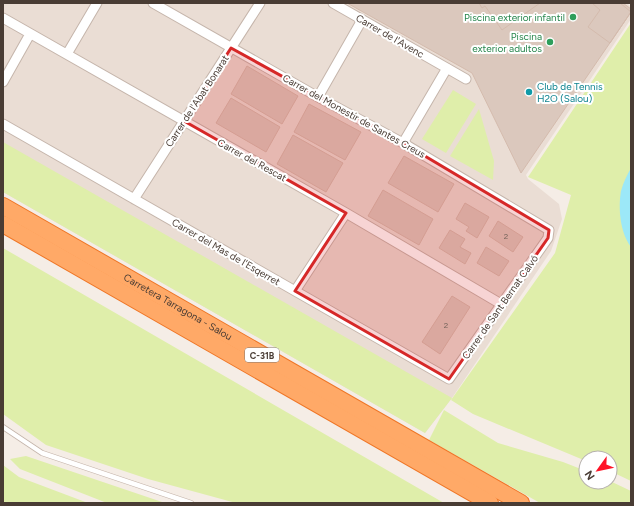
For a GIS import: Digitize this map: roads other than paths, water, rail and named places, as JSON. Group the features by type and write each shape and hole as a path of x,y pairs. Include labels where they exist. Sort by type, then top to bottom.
{"highway":[{"name":"Carretera Tarragona - Salou","path":"3,206 521,503"},
{"name":"Carretera Tarragona - Salou","path":"3,224 490,503"}],"street":[{"path":"67,54 97,3"},
{"name":"Carrer del Monestir de Santes Creus","path":"153,3 318,97 403,143 549,230 548,234"},
{"name":"Carrer de l'Abat Bonarat","path":"134,199 260,3"},
{"name":"Carrer de l'Avenc","path":"333,3 466,79"},
{"name":"Carrer del Rescat","path":"3,18 346,213 501,304"},
{"path":"318,97 362,20"},
{"path":"3,82 30,34"},
{"path":"403,143 447,68"},
{"name":"Carrer del Mas de l'Esqerret","path":"3,124 449,379"},
{"path":"295,291 346,213"},
{"name":"Carrer de Sant Bernat Calvó","path":"449,379 548,238 548,234"}],"lane":[{"path":"3,427 42,453 190,503"}],"water":[{"path":"631,168 631,247 622,228 620,198 625,179"}],"place":[{"name":"Piscina exterior infantil","path":"573,17"},
{"name":"Piscina exterior adultos","path":"550,42"},
{"name":"Club de Tennis H2O (Salou)","path":"529,92"}]}
